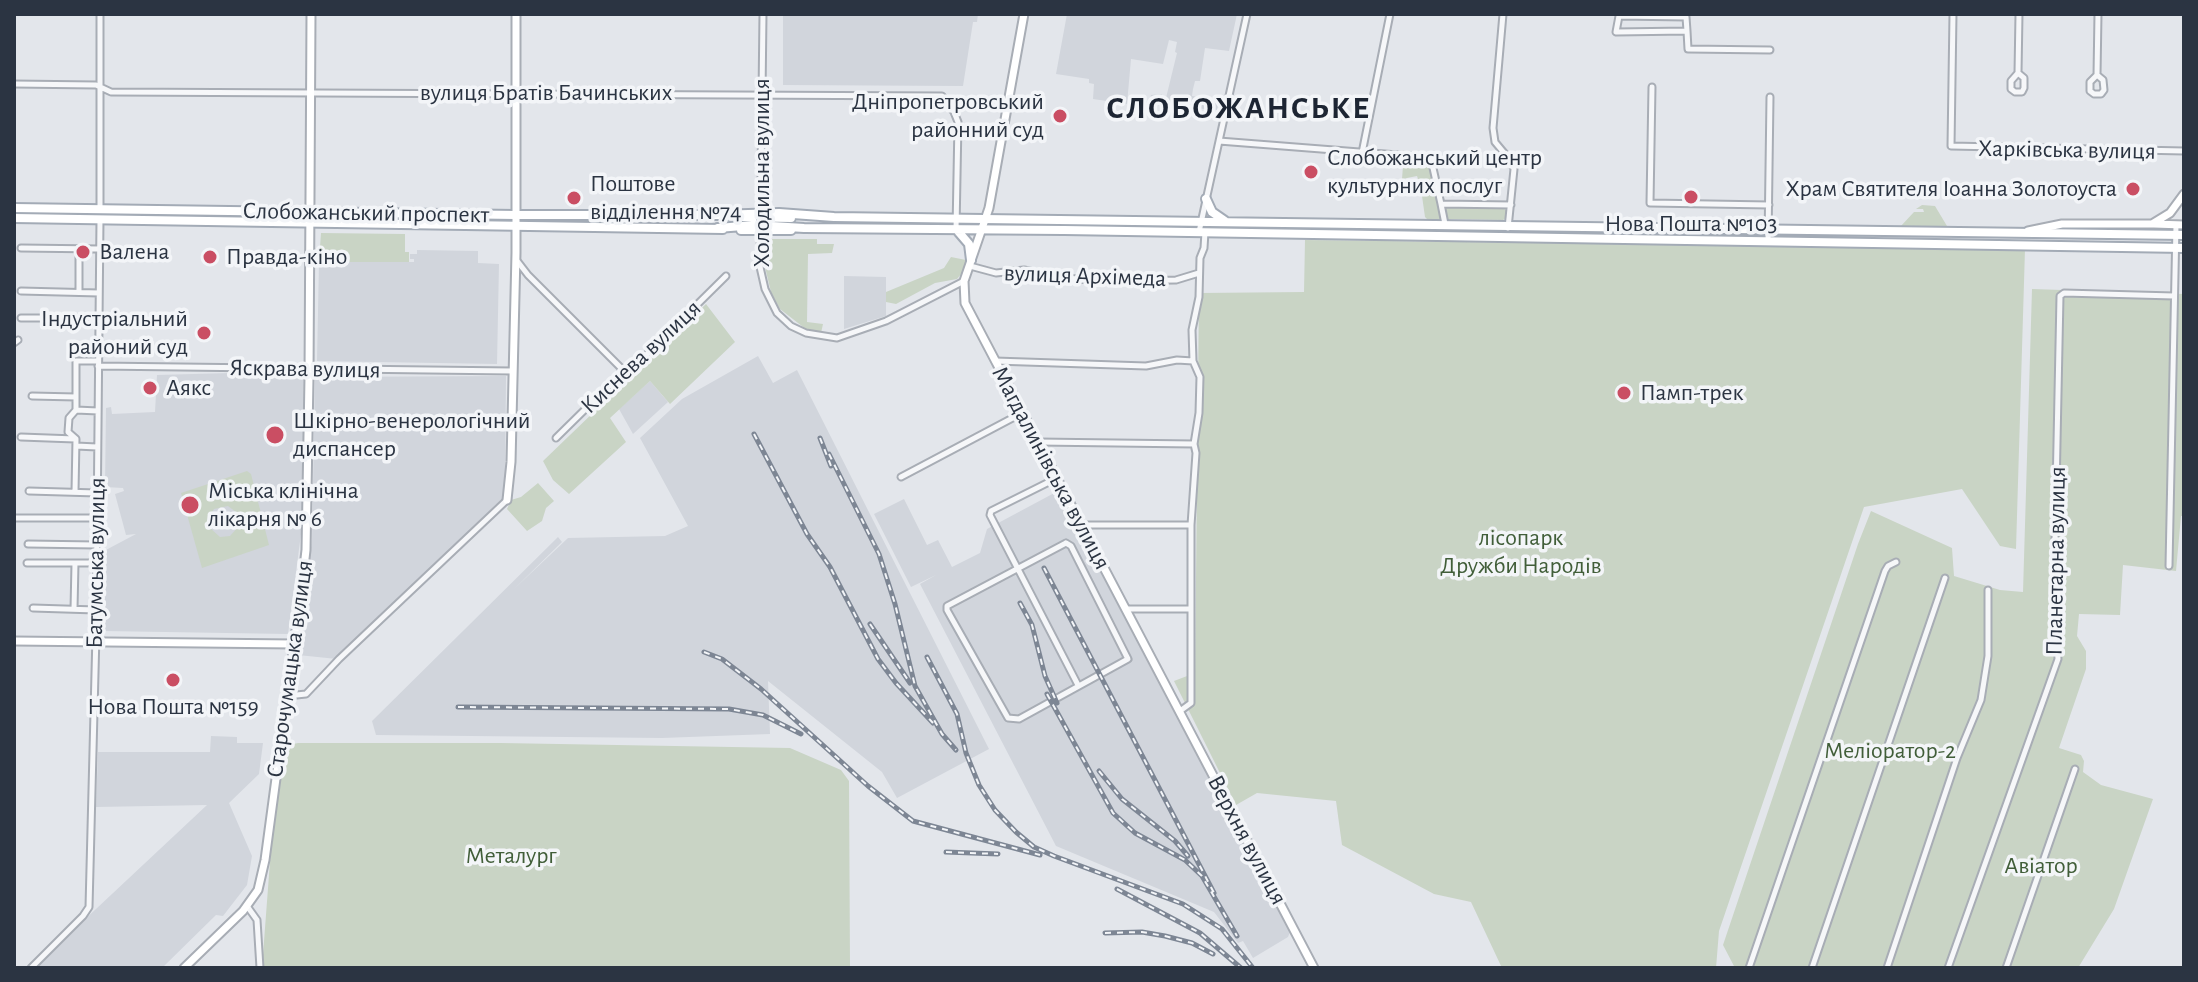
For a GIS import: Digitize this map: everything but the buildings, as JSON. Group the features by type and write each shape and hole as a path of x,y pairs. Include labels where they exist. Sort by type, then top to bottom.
{"main road":[{"path":"1206,199 1212,212 1226,222"},
{"name":"Слобожанський проспект","path":"14,208 312,211 718,228 755,225 2180,248"},
{"name":"Слобожанський проспект","path":"14,218 311,222 718,215 779,219 803,216 986,218 2042,233 2180,230"},
{"path":"956,230 969,244 970,263"}],"street":[{"path":"100,14 100,209"},
{"name":"Старочумацька вулиця","path":"247,906 258,890 265,860 306,550 312,211 311,14"},
{"path":"287,696 306,694 348,650 507,500 511,462 516,257 516,14"},
{"name":"Холодильна вулиця","path":"763,14 760,267 765,289 777,313 791,326 806,333 837,338 864,331 964,281"},
{"path":"964,281 986,218 1024,14"},
{"path":"1179,712 1191,703 1191,525 1200,377 1193,361 1192,330 1199,297 1202,222 1247,14"},
{"path":"1362,153 1389,14"},
{"path":"1503,14 1493,128 1495,142 1513,164 1508,237"},
{"name":"Харківська вулиця","path":"1953,14 1951,146 2184,151"},
{"path":"2018,73 2019,14"},
{"path":"2097,75 2098,14"},
{"path":"1687,31 1616,32 1619,16 1686,17 1687,31 1688,49 1770,50"},
{"name":"вулиця Братів Бачинських","path":"14,84 96,85 111,92 942,96 958,122 956,230"},
{"path":"1652,87 1650,203 1769,205"},
{"path":"1768,242 1770,97"},
{"path":"1219,141 1423,157 1430,161 1445,225"},
{"path":"2152,224 2170,213 2184,194"},
{"path":"1441,204 1511,205"},
{"name":"Батумська вулиця","path":"31,968 89,907 100,219"},
{"path":"2022,232 2062,224 2152,224 2180,230 2174,296 2169,566"},
{"path":"21,248 100,249"},
{"path":"79,249 79,292"},
{"path":"516,257 528,275 624,371"},
{"name":"вулиця Архімеда","path":"970,263 996,273 1024,270 1103,281 1176,280 1199,273"},
{"name":"Киснева вулиця","path":"556,438 624,371 634,367 726,276"},
{"name":"Магдалинівська вулиця","path":"964,281 965,303 1179,712"},
{"path":"21,291 99,293"},
{"name":"Планетарна вулиця","path":"1948,968 2058,659 2054,589 2060,296 2064,293 2174,296"},
{"path":"21,318 99,318"},
{"path":"995,361 1146,366 1177,360 1193,361"},
{"path":"75,492 76,442 68,432 69,418 76,410 76,361 98,363"},
{"name":"Яскрава вулиця","path":"98,363 512,371"},
{"path":"32,396 76,397"},
{"path":"76,410 98,411"},
{"path":"901,477 1022,413"},
{"path":"21,437 97,447"},
{"path":"1038,442 1194,444"},
{"path":"1057,478 990,513 1078,685"},
{"path":"29,491 97,493"},
{"path":"14,518 96,518"},
{"path":"1081,525 1191,525"},
{"path":"28,544 96,545"},
{"path":"1069,544 1128,659 1019,719 1008,718 947,610 951,603 1018,570 1069,544"},
{"path":"1749,968 1885,571 1896,562"},
{"path":"27,563 96,563"},
{"path":"74,609 75,563"},
{"path":"1812,968 1945,578"},
{"path":"1887,968 1957,758 1981,700 1988,656 1988,590"},
{"path":"33,608 96,610"},
{"path":"1126,609 1189,609"},
{"path":"14,641 294,644"},
{"name":"Верхня вулиця","path":"1179,712 1314,968"},
{"path":"2006,968 2075,769"},
{"path":"184,968 247,906 257,920 260,968"}],"shaded area":[{"path":"783,14 978,14 977,22 973,22 963,86 783,85"},
{"path":"1067,14 1237,14 1229,51 1205,48 1200,81 1195,81 1193,89 1192,96 1219,99 1217,110 1145,104 1145,101 1150,101 1151,95 1162,94 1161,102 1165,102 1177,53 1177,42 1169,40 1163,64 1131,59 1127,104 1093,99 1094,84 1089,83 1089,79 1056,74"},
{"path":"417,250 478,251 478,263 499,264 497,364 317,361 319,262 414,262 410,254 417,254"},
{"path":"844,276 886,277 886,316 844,329"},
{"path":"758,356 773,383 797,370 989,749 897,798 882,772 768,681 770,734 662,738 376,735 372,721 558,537 562,542 513,590 568,538 665,536 688,526 640,438 682,399"},
{"name":"Міська клінічна лікарня № 6","path":"304,374 302,526 288,634 104,631 104,551 136,534 126,535 115,494 124,491 123,488 105,487 106,408 111,407 112,414 155,412 157,375"},
{"path":"506,376 505,496 337,659 298,655 312,539 315,377"},
{"path":"650,381 668,402 633,434 619,409"},
{"path":"1058,491 1290,932 1288,937 1253,958 1243,941 1238,943 1214,912 1056,846 920,584 936,575 911,587 874,514 904,499 927,545 938,540 952,567 980,553 987,529"},
{"path":"211,736 237,737 237,743 263,743 259,774 229,803 252,856 247,885 223,916 216,915 162,968 33,968 207,805 96,807 98,752 210,752"}],"green space":[{"path":"1414,160 1431,167 1441,221 1429,221 1425,217 1422,196 1424,181 1417,176 1402,179 1403,166 1413,166"},
{"path":"1452,204 1455,208 1502,207 1507,211 1507,217 1503,220 1446,219 1443,208"},
{"path":"1922,205 1935,206 1947,226 1900,227 1914,212 1924,212 1923,209 1916,209"},
{"path":"321,233 405,234 405,252 409,252 409,262 319,262"},
{"path":"765,239 817,239 817,244 834,244 832,253 808,254 807,322 823,324 821,333 807,330 780,309 771,292 765,267"},
{"name":"лісопарк Дружби Народів","path":"1305,240 2025,249 2016,549 2000,546 1962,489 1864,507 1719,931 1716,968 1502,968 1471,902 1434,894 1342,845 1336,801 1257,793 1236,805 1174,681 1195,673 1199,293 1304,292"},
{"path":"951,257 966,260 957,279 935,283 896,304 886,302 886,292 944,268"},
{"path":"2032,289 2184,294 2184,516 2181,516 2176,571 2123,565 2120,615 2079,614 2077,636 2086,651 2086,669 2059,748 2081,755 2083,772 2101,785 2153,799 2114,909 2078,968 1735,968 1723,945 1871,511 1952,548 1954,576 2000,590 2023,592"},
{"path":"706,304 735,342 670,404 650,381 610,418 626,442 569,494 553,480 543,461"},
{"path":"247,471 251,474 269,545 202,568 181,493","holes":["228,506 236,512 239,526 230,536 220,537 210,528 208,518 214,509"]},
{"path":"538,483 554,501 546,508 542,521 527,531 507,509 511,500 521,497"},
{"name":"Металург","path":"288,745 790,748 841,770 849,781 850,968 262,968 275,795"}],"railway":[{"path":"754,434 878,659 933,723"},
{"path":"820,438 831,466"},
{"path":"829,454 879,554 915,686 942,734 956,750"},
{"path":"1044,568 1214,893"},
{"path":"1020,603 1032,625 1045,676 1057,703"},
{"path":"870,624 910,683"},
{"path":"704,652 722,659 761,689 868,786 913,821 1040,855"},
{"path":"927,657 957,714 966,753 979,785 995,810 1016,832 1034,847 1054,856 1183,904 1222,929 1253,968"},
{"path":"1047,694 1113,813 1135,833 1185,860 1202,876 1237,936"},
{"path":"458,707 729,709 763,715 801,734"},
{"path":"1099,771 1122,799 1175,841 1188,856"},
{"path":"946,852 998,854"},
{"path":"1117,889 1200,933 1241,968"},
{"path":"1105,933 1142,932 1165,936 1192,943 1213,954"}],"place":[{"name":"Дніпропетровський районний суд","path":"1060,116"},
{"name":"Слобожанський центр культурних послуг","path":"1311,172"},
{"name":"Храм Святителя Іоанна Золотоуста","path":"2133,189"},
{"name":"Нова Пошта №103","path":"1691,197"},
{"name":"Поштове відділення №74","path":"574,198"},
{"name":"Валена","path":"83,252"},
{"name":"Правда-кіно","path":"210,257"},
{"name":"Індустріальний районий суд","path":"204,333"},
{"name":"Аякс","path":"150,388"},
{"name":"Памп-трек","path":"1624,393"},
{"name":"Шкірно-венерологічний диспансер","path":"275,435"},
{"name":"Міська клінічна лікарня № 6","path":"190,505"},
{"name":"Нова Пошта №159","path":"173,680"}],"district":[{"name":"СЛОБОЖАНСЬКЕ","path":"1239,108"}],"park label":[{"name":"Меліоратор-2","path":"1890,751"},
{"name":"Авіатор","path":"2041,866"}]}
